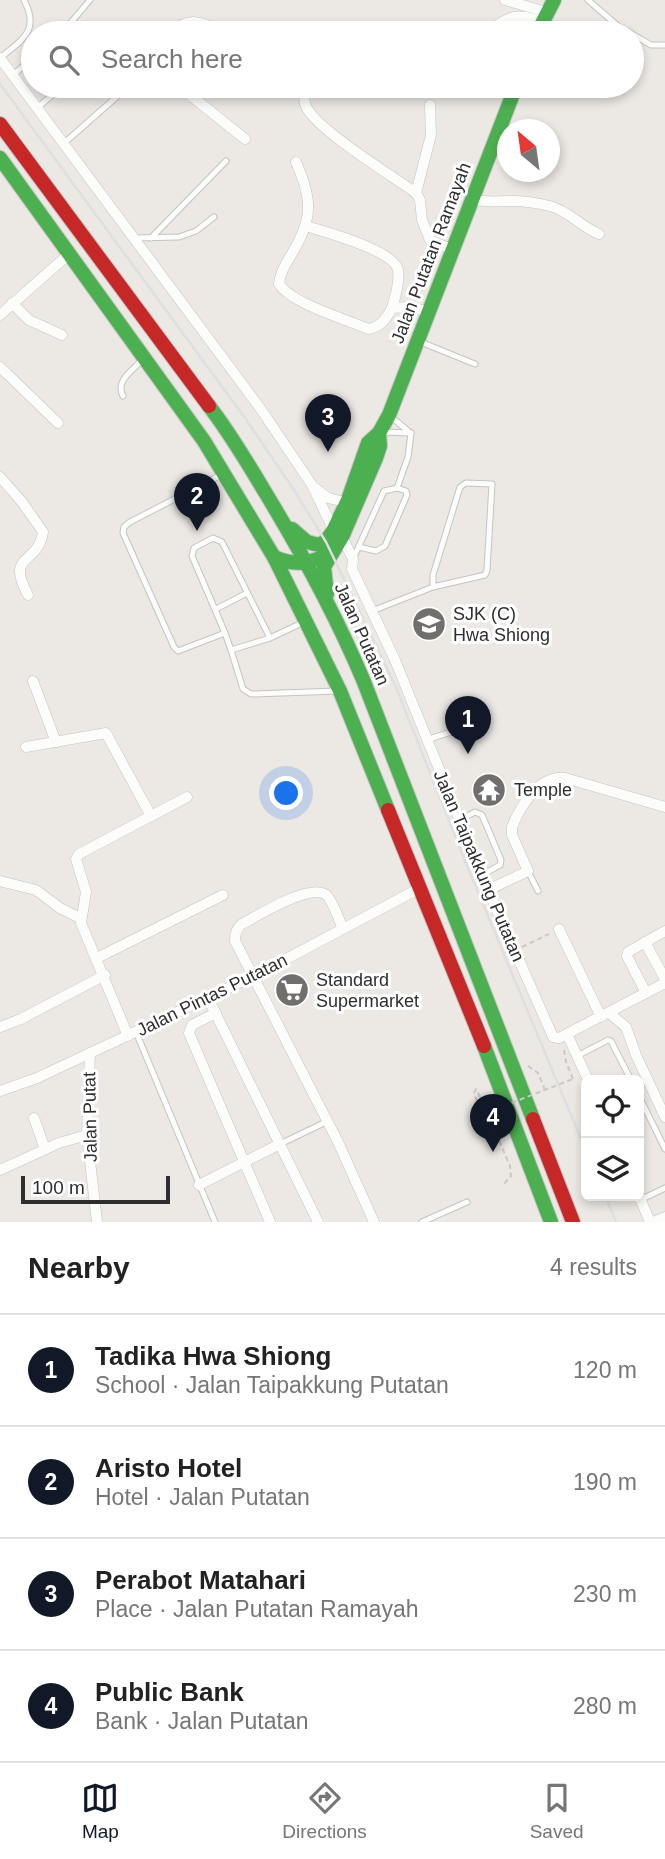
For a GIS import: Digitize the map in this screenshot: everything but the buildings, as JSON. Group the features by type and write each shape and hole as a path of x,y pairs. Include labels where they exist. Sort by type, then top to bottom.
{"main road":[{"name":"Jalan Putatan Ramayah","path":"338,534 345,502 368,443 379,433 389,415 511,98"},
{"name":"Jalan Putatan","path":"0,124 226,428 285,523 330,607 344,635 573,1222"},
{"path":"0,158 204,441 274,556 340,691 490,1060 551,1222"},
{"path":"69,254 74,225"},
{"path":"126,334 146,319"},
{"name":"Jalan Putatan Ramayah","path":"330,553 363,488 380,446 379,433"},
{"path":"285,523 302,539 316,545 323,544 338,534"},
{"path":"274,556 283,562 307,564 330,553"},
{"path":"330,553 324,567 330,607"},
{"path":"320,648 324,639 330,635 344,635"}],"street":[{"path":"505,0 545,17"},
{"path":"504,21 521,15 545,17"},
{"name":"Jalan Taipakkung Putatan","path":"0,58 21,86"},
{"name":"Jalan Taipakkung Putatan","path":"30,98 260,408 312,485 353,559 352,569 514,951 556,1039 567,1034"},
{"path":"194,98 246,139"},
{"path":"304,98 306,108 318,121 416,193 430,240 453,250"},
{"path":"416,193 431,135 430,105"},
{"path":"296,162 308,190 309,206 306,226 280,274 279,284 282,289 308,304 368,329 375,328 384,321 392,308 398,272 395,264 383,254 306,226"},
{"path":"473,199 486,203 522,201 552,207 598,234"},
{"path":"0,315 69,254"},
{"path":"12,303 29,320 62,335"},
{"path":"392,308 410,307 429,312"},
{"path":"0,367 58,423"},
{"path":"0,477 22,502 43,533 41,542 21,563 19,570 28,595"},
{"path":"312,485 328,498 345,502"},
{"path":"33,681 56,742"},
{"path":"26,747 106,733 151,816"},
{"path":"488,890 528,871 512,835 512,827 540,784 547,779 565,778 665,807"},
{"path":"132,1034 80,918 86,892 76,859 79,854 187,797"},
{"path":"0,881 36,890 60,908 80,918"},
{"name":"Jalan Pintas Putatan","path":"0,1091 37,1078 254,976 420,888"},
{"path":"343,929 324,894 290,898 242,924 236,931 236,941 328,1121 374,1222"},
{"path":"97,958 223,895"},
{"path":"559,929 605,1015 626,1027 665,1116"},
{"path":"646,993 627,956 628,952 665,931"},
{"path":"586,1075 567,1034 665,981 645,942"},
{"path":"0,1027 21,1019 105,975"},
{"path":"208,998 318,1222"},
{"path":"216,1013 192,1025 189,1033 270,1222"},
{"name":"Jalan Putat","path":"90,1053 87,1135 97,1222"},
{"path":"34,1118 45,1149"},
{"path":"0,1170 45,1149 87,1135"},
{"path":"199,1185 280,1144"},
{"path":"641,1201 652,1222 665,1217"}],"lane":[{"path":"24,0 31,13 31,21"},
{"path":"72,21 90,0"},
{"path":"588,0 612,21"},
{"path":"0,58 21,40"},
{"path":"644,41 651,45 665,45"},
{"path":"13,75 21,68"},
{"path":"37,108 49,98"},
{"path":"63,144 115,98"},
{"path":"151,237 226,162"},
{"path":"134,238 178,237 196,231 214,217"},
{"path":"418,341 475,364"},
{"path":"123,396 120,383 144,357"},
{"path":"389,415 411,433"},
{"path":"379,433 411,433"},
{"path":"397,488 408,457 411,433"},
{"path":"224,474 130,522 124,527 123,533 178,651 225,634"},
{"path":"372,611 433,587 481,577 487,570 493,488 489,483 466,483 460,487 433,575 433,587"},
{"path":"363,488 382,495"},
{"path":"353,559 386,489 406,491 407,495 385,546 376,551 359,547"},
{"path":"270,638 222,542 214,538 194,548 192,556 216,609 246,692 264,694 340,691"},
{"path":"216,609 247,593"},
{"path":"231,650 270,638 306,621"},
{"path":"426,740 467,727"},
{"path":"459,820 475,813 481,815 501,860 500,865 481,875"},
{"path":"528,871 538,891"},
{"path":"132,1034 215,1222"},
{"path":"577,1056 608,1040 611,1041 628,1075"},
{"path":"644,1106 665,1149"},
{"path":"280,1144 328,1121"},
{"path":"644,1196 665,1188"},
{"path":"422,1222 467,1202"}],"path":[{"path":"514,951 559,929"},
{"path":"502,1186 511,1176 510,1166 491,1122 477,1102 474,1093 476,1089 488,1112 573,1079 566,1062"},
{"path":"538,1073 545,1090"}],"railway":[{"path":"0,84 245,418 326,542 395,685 581,1139"},
{"path":"607,1201 616,1222"}],"traffic: fast":[{"path":"543,21 554,0"},
{"path":"292,529 307,542 319,545 326,541 333,531 348,500 368,443 379,433 389,415 511,98"},
{"path":"0,158 204,441 274,557 340,691 388,810"},
{"path":"209,406 238,448 292,538 353,657 533,1119"},
{"path":"327,594 324,567 342,537 376,458 380,446 379,433"},
{"path":"274,557 289,562 302,562 316,560 330,553"},
{"path":"484,1046 551,1222"}],"traffic: jam":[{"path":"0,124 209,406"},
{"path":"388,810 484,1046"},
{"path":"533,1119 573,1222"}],"place":[{"name":"Perabot Matahari","path":"328,452"},
{"name":"Aristo Hotel","path":"197,531"},
{"name":"SJK (C) Hwa Shiong","path":"429,624"},
{"name":"Tadika Hwa Shiong","path":"468,754"},
{"name":"Temple","path":"489,790"},
{"name":"Standard Supermarket","path":"292,990"},
{"name":"Public Bank","path":"493,1152"}]}
